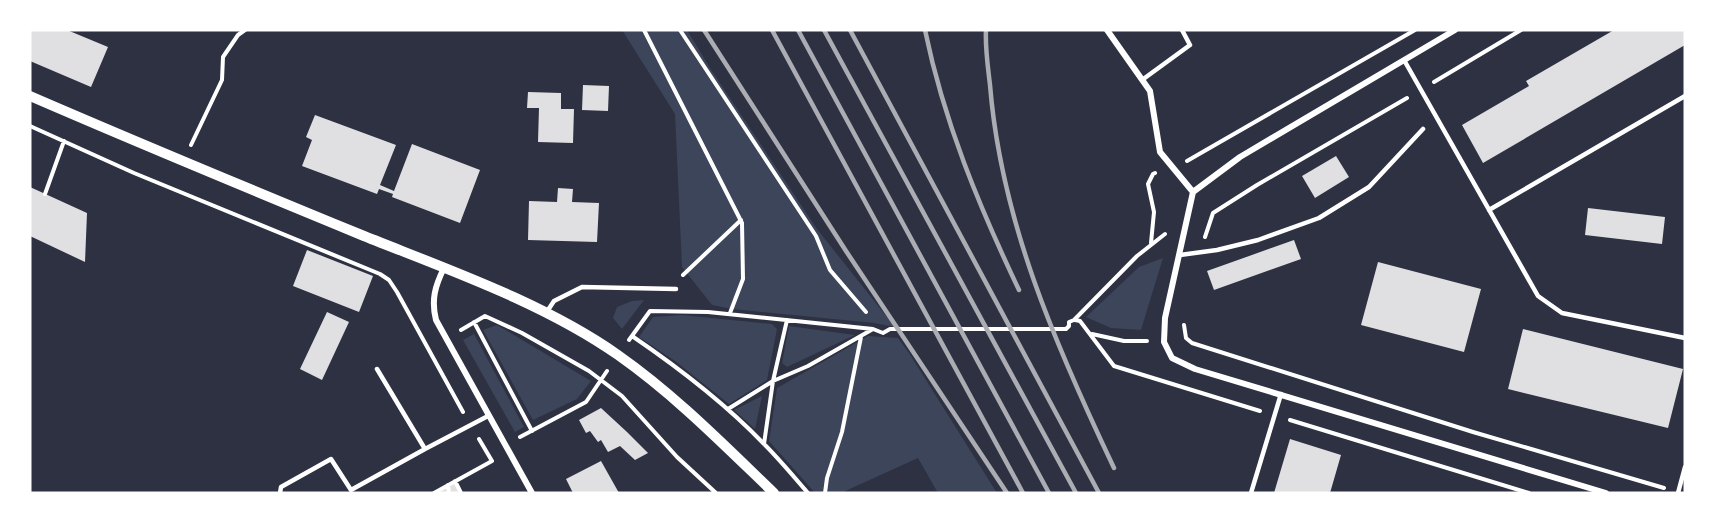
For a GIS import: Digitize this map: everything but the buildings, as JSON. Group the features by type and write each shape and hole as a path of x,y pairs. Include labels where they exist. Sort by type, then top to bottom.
{"street":[{"path":"1107,30 1150,92 1160,152 1193,192"},
{"path":"1455,30 1240,157 1193,192 1165,318 1164,342 1172,358 1195,369 1606,493"},
{"path":"30,96 183,162 444,268 578,329 619,355 690,412 774,493"},
{"path":"444,268 437,282 433,307 436,320 532,493"}],"lane":[{"path":"1142,80 1190,45 1182,30"},
{"path":"1404,60 1538,296 1562,313 1685,338"},
{"path":"1489,210 1685,96"},
{"path":"1180,255 1258,240 1319,218 1369,187 1423,129"},
{"path":"546,313 554,301 582,287 676,289"},
{"path":"377,369 425,449"},
{"path":"1251,493 1281,394"},
{"path":"280,493 281,487 331,459 351,490 488,416"},
{"path":"1678,493 1685,467"}],"path":[{"path":"183,162 222,80 223,57 238,35 245,30"},
{"path":"644,30 741,220 742,279 730,314"},
{"path":"680,30 816,236 830,270 866,312"},
{"path":"1151,243 1154,212 1148,184 1153,174 1174,169 1415,30"},
{"path":"1201,252 1213,213 1521,30"},
{"path":"30,126 134,174 380,274 389,280 497,470"},
{"path":"45,194 64,141"},
{"path":"683,275 741,220"},
{"path":"619,355 650,311 730,314 873,328 883,333 891,329 1066,329 1069,322 1074,320 1151,243 1187,223"},
{"path":"429,348 485,316 522,333 589,371 622,396 677,457 716,493"},
{"path":"764,444 773,381 787,320"},
{"path":"1074,320 1080,321 1114,366 1529,493"},
{"path":"1183,321 1186,338 1192,344 1678,493"},
{"path":"474,322 532,431"},
{"path":"728,410 773,381 808,366 873,328"},
{"path":"1091,334 1124,341 1164,342"},
{"path":"632,336 668,360 728,410 764,444 808,493"},
{"path":"825,493 827,478 842,432 861,337"},
{"path":"599,363 617,375"},
{"path":"487,453 586,402 609,369"},
{"path":"434,493 492,461"},
{"path":"455,481 461,493"},
{"path":"448,485 450,493"}],"shaded area":[{"path":"622,30 687,30 817,229 895,327 712,305 682,267 675,114"},
{"path":"1163,258 1141,330 1111,328 1086,317 1139,267"},
{"path":"644,300 622,329 613,318 617,307 632,301"},
{"path":"682,315 772,324 777,329 767,380 729,404 675,361 639,337 653,317"},
{"path":"497,325 591,381 577,399 533,420 483,330"},
{"path":"789,326 855,335 787,367 782,363"},
{"path":"474,334 524,427 515,432 463,340"},
{"path":"868,336 898,338 997,493 938,493 918,458 841,493 815,493 769,441 777,388"},
{"path":"762,396 755,429 734,410"}],"railway":[{"path":"704,30 846,251 1007,493"},
{"path":"772,30 1023,493"},
{"path":"798,30 1049,493"},
{"path":"824,30 1076,493"},
{"path":"850,30 1099,493"},
{"path":"925,30 942,98 964,163 1019,290"},
{"path":"986,30 996,136 1019,234 1052,329 1114,468"}]}
